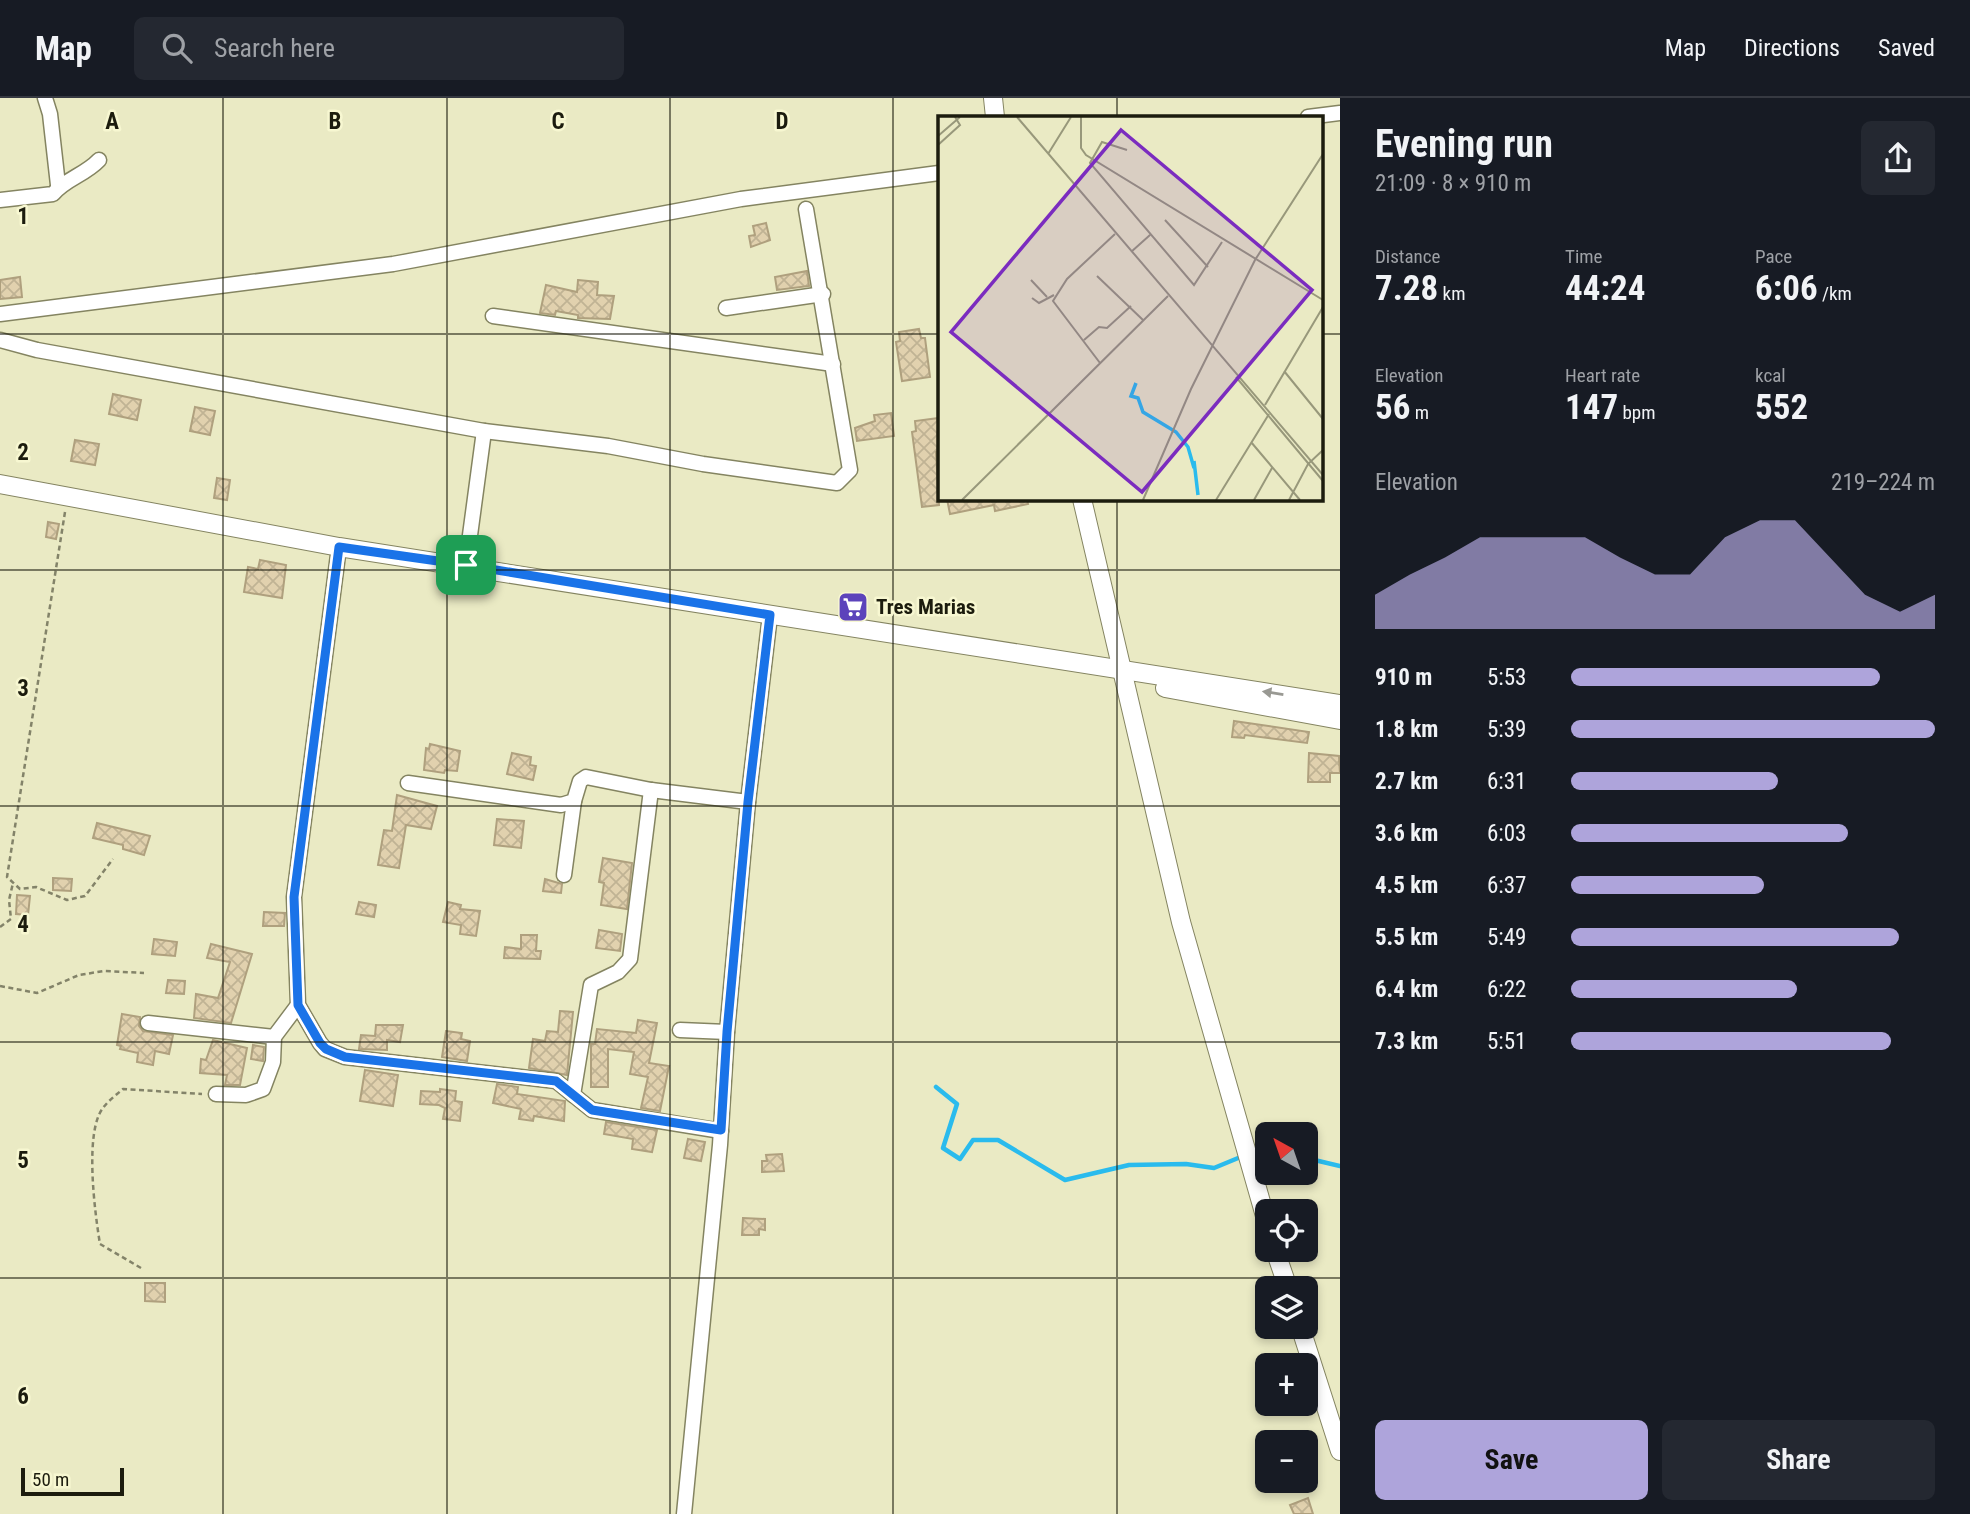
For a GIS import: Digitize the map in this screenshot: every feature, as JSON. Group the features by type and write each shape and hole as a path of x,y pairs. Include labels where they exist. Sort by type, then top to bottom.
{"street":[{"path":"45,98 50,114 58,185"},
{"path":"993,98 995,116"},
{"path":"1316,116 1340,113"},
{"path":"0,200 50,195 58,185 77,178 99,160"},
{"path":"0,314 393,264 741,199 938,173"},
{"path":"0,340 183,377 484,431 608,446 703,464 837,483 843,481 850,470 823,294 806,209"},
{"path":"726,308 823,294"},
{"path":"493,316 833,364"},
{"path":"466,565 484,431"},
{"path":"0,484 339,547 466,565 1120,673 1340,704"},
{"path":"1082,500 1120,673 1181,922 1260,1199"},
{"path":"339,547 294,897 298,1005 320,1043 335,1054 556,1081 592,1110 721,1130"},
{"path":"684,1514 721,1130 748,802 770,615"},
{"path":"1120,673 1340,720"},
{"path":"564,875 574,800 580,781 586,777 651,790 748,802"},
{"path":"408,783 561,805 574,800"},
{"path":"573,1095 591,985 618,972 630,959 651,790"},
{"path":"216,1094 246,1095 263,1089 273,1062 274,1037 298,1005"},
{"path":"148,1023 274,1037"},
{"path":"680,1030 727,1032"},
{"path":"1304,1339 1340,1451"}],"path":[{"path":"68,495 7,877 20,889 36,887 67,900 85,896 113,859"},
{"path":"0,927 11,919 9,900 13,883"},
{"path":"0,986 37,993 79,975 104,971 144,973"},
{"path":"141,1268 100,1244 93,1200 94,1139 101,1110 123,1089 216,1094"}],"building":[{"path":"766,223 770,240 751,247 749,236 755,235 753,226"},
{"path":"807,271 809,286 777,290 775,277"},
{"path":"20,277 22,297 0,299 0,280"},
{"path":"578,280 598,282 597,295 614,296 610,319 578,318 578,315 556,311 555,315 540,313 546,285 577,292"},
{"path":"919,329 921,338 925,338 930,377 902,381 896,342 900,341 899,332"},
{"path":"113,394 141,400 137,420 109,414"},
{"path":"195,407 215,411 210,435 190,431"},
{"path":"891,413 894,436 857,441 855,428 875,421 874,415"},
{"path":"938,418 936,452 939,505 922,507 912,432 916,431 915,421"},
{"path":"75,440 99,444 95,465 71,461"},
{"path":"217,478 230,480 227,500 214,498"},
{"path":"947,500 1027,500 1028,504 995,511 994,505 950,514"},
{"path":"48,522 59,524 56,539 46,537"},
{"path":"260,560 286,565 282,598 244,592 248,567 258,569"},
{"path":"1234,721 1309,732 1307,743 1245,735 1244,738 1232,737"},
{"path":"430,744 460,751 457,771 445,770 444,773 424,770 426,748 429,749"},
{"path":"512,753 531,757 530,765 536,766 533,780 507,774"},
{"path":"1309,753 1339,756 1340,773 1330,773 1330,782 1308,782"},
{"path":"397,795 437,806 431,829 406,825 399,868 378,865 384,830 392,831"},
{"path":"497,819 524,821 521,848 494,845"},
{"path":"97,823 150,836 144,855 123,849 123,845 93,838"},
{"path":"603,858 632,863 627,909 601,905 604,883 599,882"},
{"path":"53,878 72,879 71,891 53,890"},
{"path":"545,879 562,884 561,893 543,891"},
{"path":"17,895 30,896 28,915 16,914"},
{"path":"359,902 376,905 374,917 356,914"},
{"path":"448,902 461,905 460,909 480,911 476,936 460,934 461,925 443,922"},
{"path":"264,912 285,913 284,926 263,926"},
{"path":"599,930 622,934 620,951 596,948"},
{"path":"521,935 537,935 536,951 541,951 540,959 504,958 505,947 521,949"},
{"path":"154,939 177,942 175,956 152,954"},
{"path":"211,944 252,954 231,1023 194,1018 196,994 218,998 230,962 207,958"},
{"path":"168,980 185,981 184,994 166,993"},
{"path":"560,1011 573,1012 567,1075 529,1068 533,1039 545,1041 547,1031 558,1032"},
{"path":"122,1014 140,1017 139,1026 143,1031 173,1035 169,1054 155,1051 153,1065 137,1062 138,1053 120,1049 121,1046 117,1045"},
{"path":"638,1020 657,1023 649,1063 669,1066 660,1111 641,1108 648,1077 630,1074 634,1052 608,1049 608,1087 591,1087 591,1044 595,1044 597,1029 636,1033"},
{"path":"376,1025 403,1025 400,1042 387,1040 387,1050 359,1049 361,1035 375,1036"},
{"path":"446,1031 462,1033 461,1039 470,1041 467,1061 442,1057"},
{"path":"213,1040 247,1048 240,1085 225,1085 227,1075 200,1073 201,1059 206,1060"},
{"path":"253,1045 264,1047 263,1061 251,1059"},
{"path":"365,1070 398,1075 393,1106 360,1101"},
{"path":"497,1084 518,1087 517,1094 565,1101 564,1121 534,1116 533,1121 519,1119 521,1109 493,1103"},
{"path":"440,1089 456,1091 455,1101 462,1102 460,1121 443,1119 445,1108 439,1105 420,1104 421,1091 440,1092"},
{"path":"606,1122 657,1130 652,1152 632,1149 633,1139 604,1134"},
{"path":"688,1139 705,1142 701,1161 684,1158"},
{"path":"782,1154 784,1171 762,1172 762,1161 767,1161 766,1155"},
{"path":"743,1218 765,1219 765,1230 759,1229 759,1235 742,1235"},
{"path":"145,1283 165,1283 165,1302 145,1301"},
{"path":"1308,1498 1313,1514 1294,1514 1290,1505"}],"waterway":[{"path":"936,1087 957,1104 943,1148 960,1159 973,1140 998,1140 1065,1180 1129,1165 1186,1164 1214,1168 1243,1156"},
{"path":"1251,1153 1255,1152"},
{"path":"1318,1161 1340,1166"}],"place":[{"name":"Tres Marias","path":"853,607"}],"route":[{"path":"339,547 466,565 770,615 766,631 748,802 721,1130 585,1108 567,1088 556,1081 392,1060 345,1057 326,1049 320,1043 298,1005 294,897 321,666 339,547"}]}
